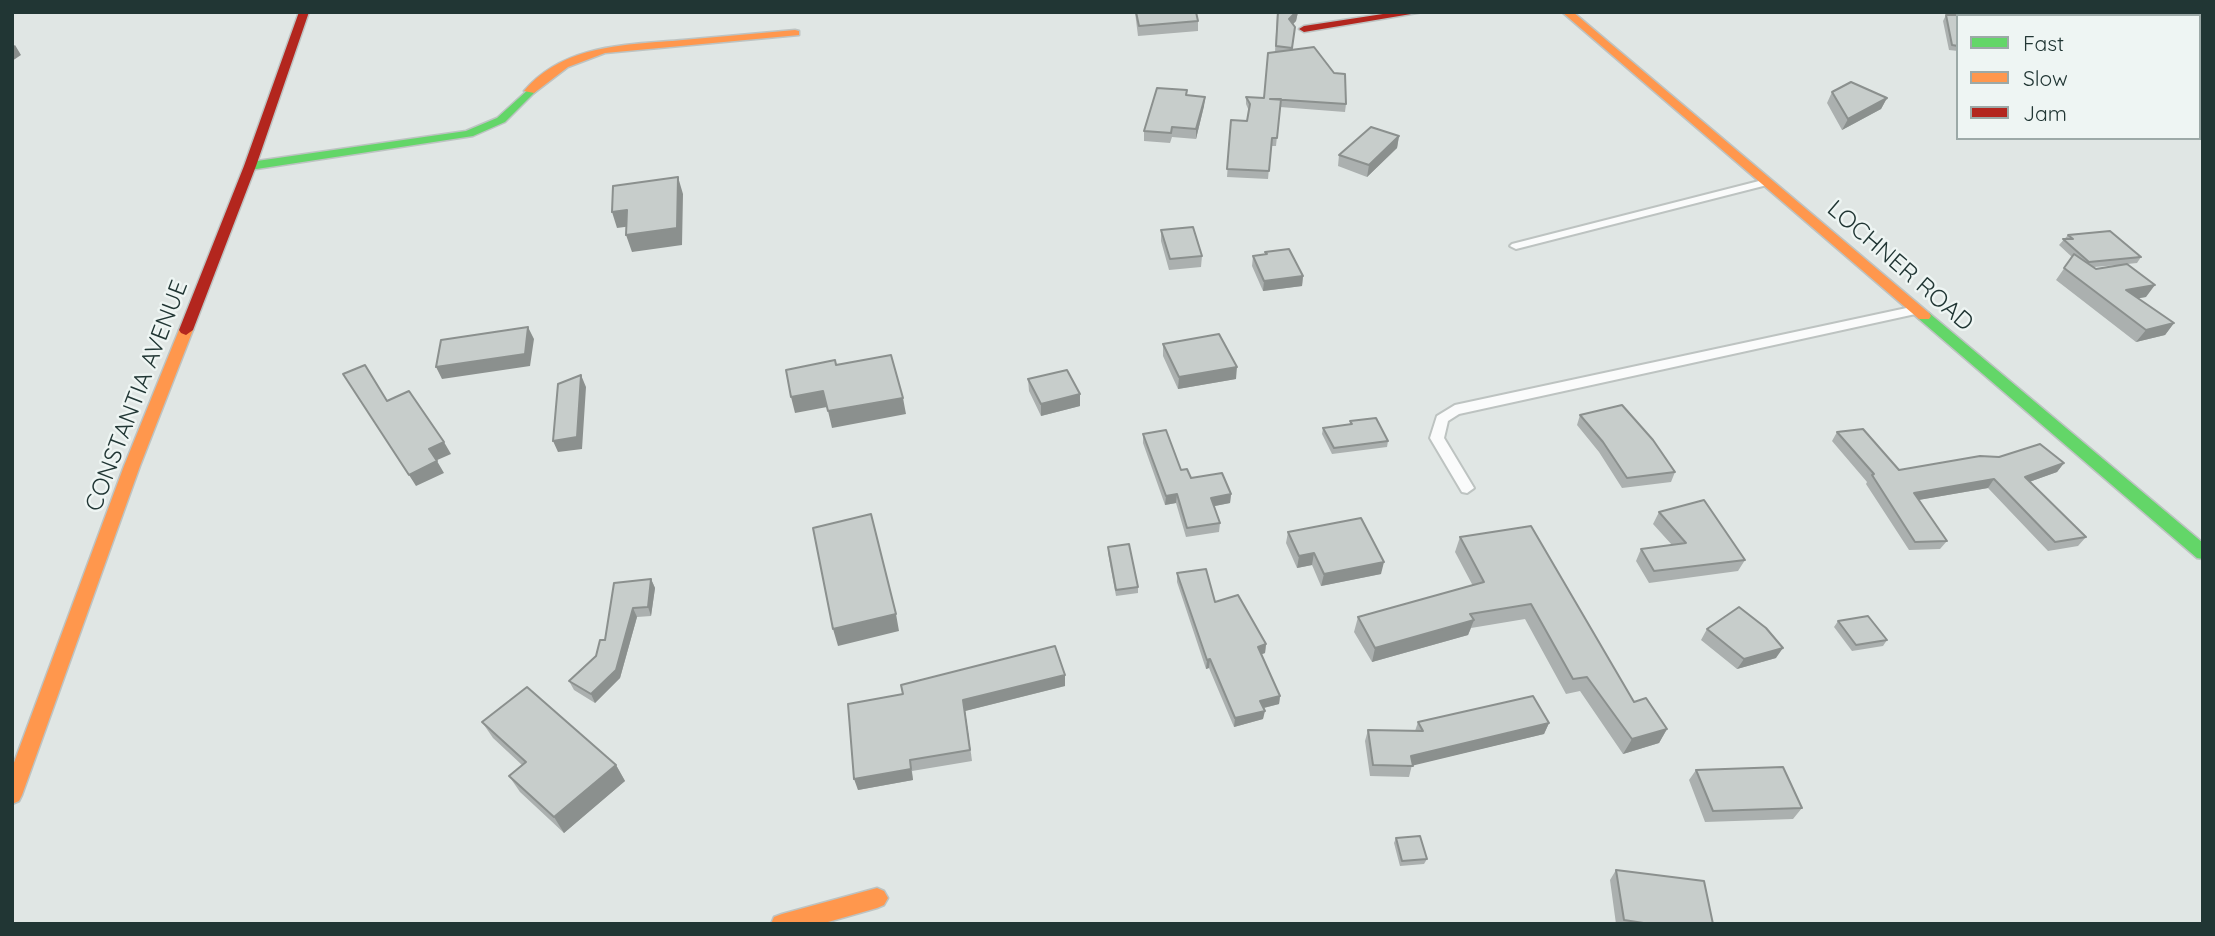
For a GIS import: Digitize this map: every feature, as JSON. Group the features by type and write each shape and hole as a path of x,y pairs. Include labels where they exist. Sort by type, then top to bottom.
{"street":[{"name":"CONSTANTIA AVENUE","path":"12,795 132,466 250,166 304,12"},
{"path":"1304,29 1418,12"},
{"name":"LOCHNER ROAD","path":"1567,12 2203,553"},
{"path":"250,166 485,130 508,114 550,71 598,52 795,33"},
{"path":"782,924 877,898"}],"lane":[{"path":"1516,246 1767,182"},
{"path":"1467,488 1437,438 1442,419 1455,411 1916,310"}],"building":[{"path":"1136,12 1196,12 1198,21 1139,26"},
{"path":"1278,12 1296,12 1289,19 1295,27 1292,48 1276,46"},
{"path":"1946,15 1956,15 1956,46 1952,45"},
{"path":"1314,47 1334,73 1345,74 1346,104 1281,100 1277,138 1272,138 1269,171 1227,169 1231,120 1247,121 1250,104 1246,97 1264,98 1268,53"},
{"path":"1851,82 1887,98 1848,119 1832,92"},
{"path":"1157,88 1187,90 1186,95 1205,97 1196,129 1172,127 1171,133 1144,131"},
{"path":"1371,127 1399,136 1369,165 1339,155"},
{"path":"678,177 677,228 626,235 627,210 612,212 613,186"},
{"path":"1193,227 1202,256 1170,259 1161,230"},
{"path":"2110,231 2141,257 2089,262 2063,239 2073,239 2068,235"},
{"path":"1289,249 1303,276 1264,281 1253,256"},
{"path":"2074,254 2096,269 2127,264 2155,285 2126,290 2174,323 2146,330 2064,268"},
{"path":"528,327 525,354 436,367 441,340"},
{"path":"1219,334 1237,367 1179,377 1163,344"},
{"path":"891,355 903,398 828,411 823,391 791,397 786,370 835,360 836,365"},
{"path":"365,365 387,401 409,391 444,442 429,449 437,461 409,475 343,374"},
{"path":"1067,370 1080,394 1041,404 1028,379"},
{"path":"581,375 577,437 553,441 558,384"},
{"path":"1622,405 1653,440 1675,472 1627,478 1603,442 1580,415"},
{"path":"1376,418 1388,441 1334,448 1323,428 1352,424 1350,421"},
{"path":"1863,429 1899,470 1980,456 1999,457 2040,444 2064,463 2025,477 2086,537 2055,542 1994,479 1914,493 1947,541 1915,542 1872,475 1874,474 1837,432"},
{"path":"1166,430 1181,470 1187,469 1191,478 1222,473 1231,494 1211,498 1220,523 1187,528 1177,494 1166,496 1143,434"},
{"path":"1704,500 1745,560 1654,571 1641,549 1686,543 1659,512"},
{"path":"871,514 896,614 833,629 813,528"},
{"path":"1361,518 1384,562 1324,574 1314,553 1299,556 1288,532"},
{"path":"1531,526 1634,702 1646,698 1667,729 1632,739 1587,677 1573,679 1531,604 1470,614 1474,620 1375,648 1358,617 1484,582 1460,537"},
{"path":"1129,544 1138,587 1116,590 1108,547"},
{"path":"1206,569 1215,602 1238,595 1266,644 1258,647 1280,696 1260,701 1265,711 1235,718 1210,659 1207,660 1177,573"},
{"path":"651,579 648,607 633,608 616,670 591,694 569,681 596,656 600,640 605,640 614,583"},
{"path":"1739,607 1766,628 1783,648 1744,659 1707,629"},
{"path":"1868,616 1887,640 1856,645 1838,621"},
{"path":"1055,646 1065,675 963,700 970,750 910,760 911,769 854,779 848,704 903,694 901,685"},
{"path":"527,687 616,765 554,817 509,776 526,762 482,722"},
{"path":"1533,696 1549,723 1411,756 1413,766 1373,765 1368,730 1423,731 1418,722"},
{"path":"1783,767 1802,808 1713,811 1696,770"},
{"path":"1420,836 1427,859 1402,861 1396,838"},
{"path":"1616,870 1704,881 1713,924 1650,924 1624,920"}],"traffic: fast":[{"path":"250,166 469,134 501,120 530,91"},
{"path":"1924,316 2203,553"}],"traffic: slow":[{"path":"1567,12 1924,316"},
{"path":"530,91 565,64 605,50 795,33"},
{"path":"12,795 132,466 186,330"},
{"path":"782,924 877,898"}],"traffic: jam":[{"path":"186,330 250,166 304,12"},
{"path":"1304,29 1418,12"}]}
